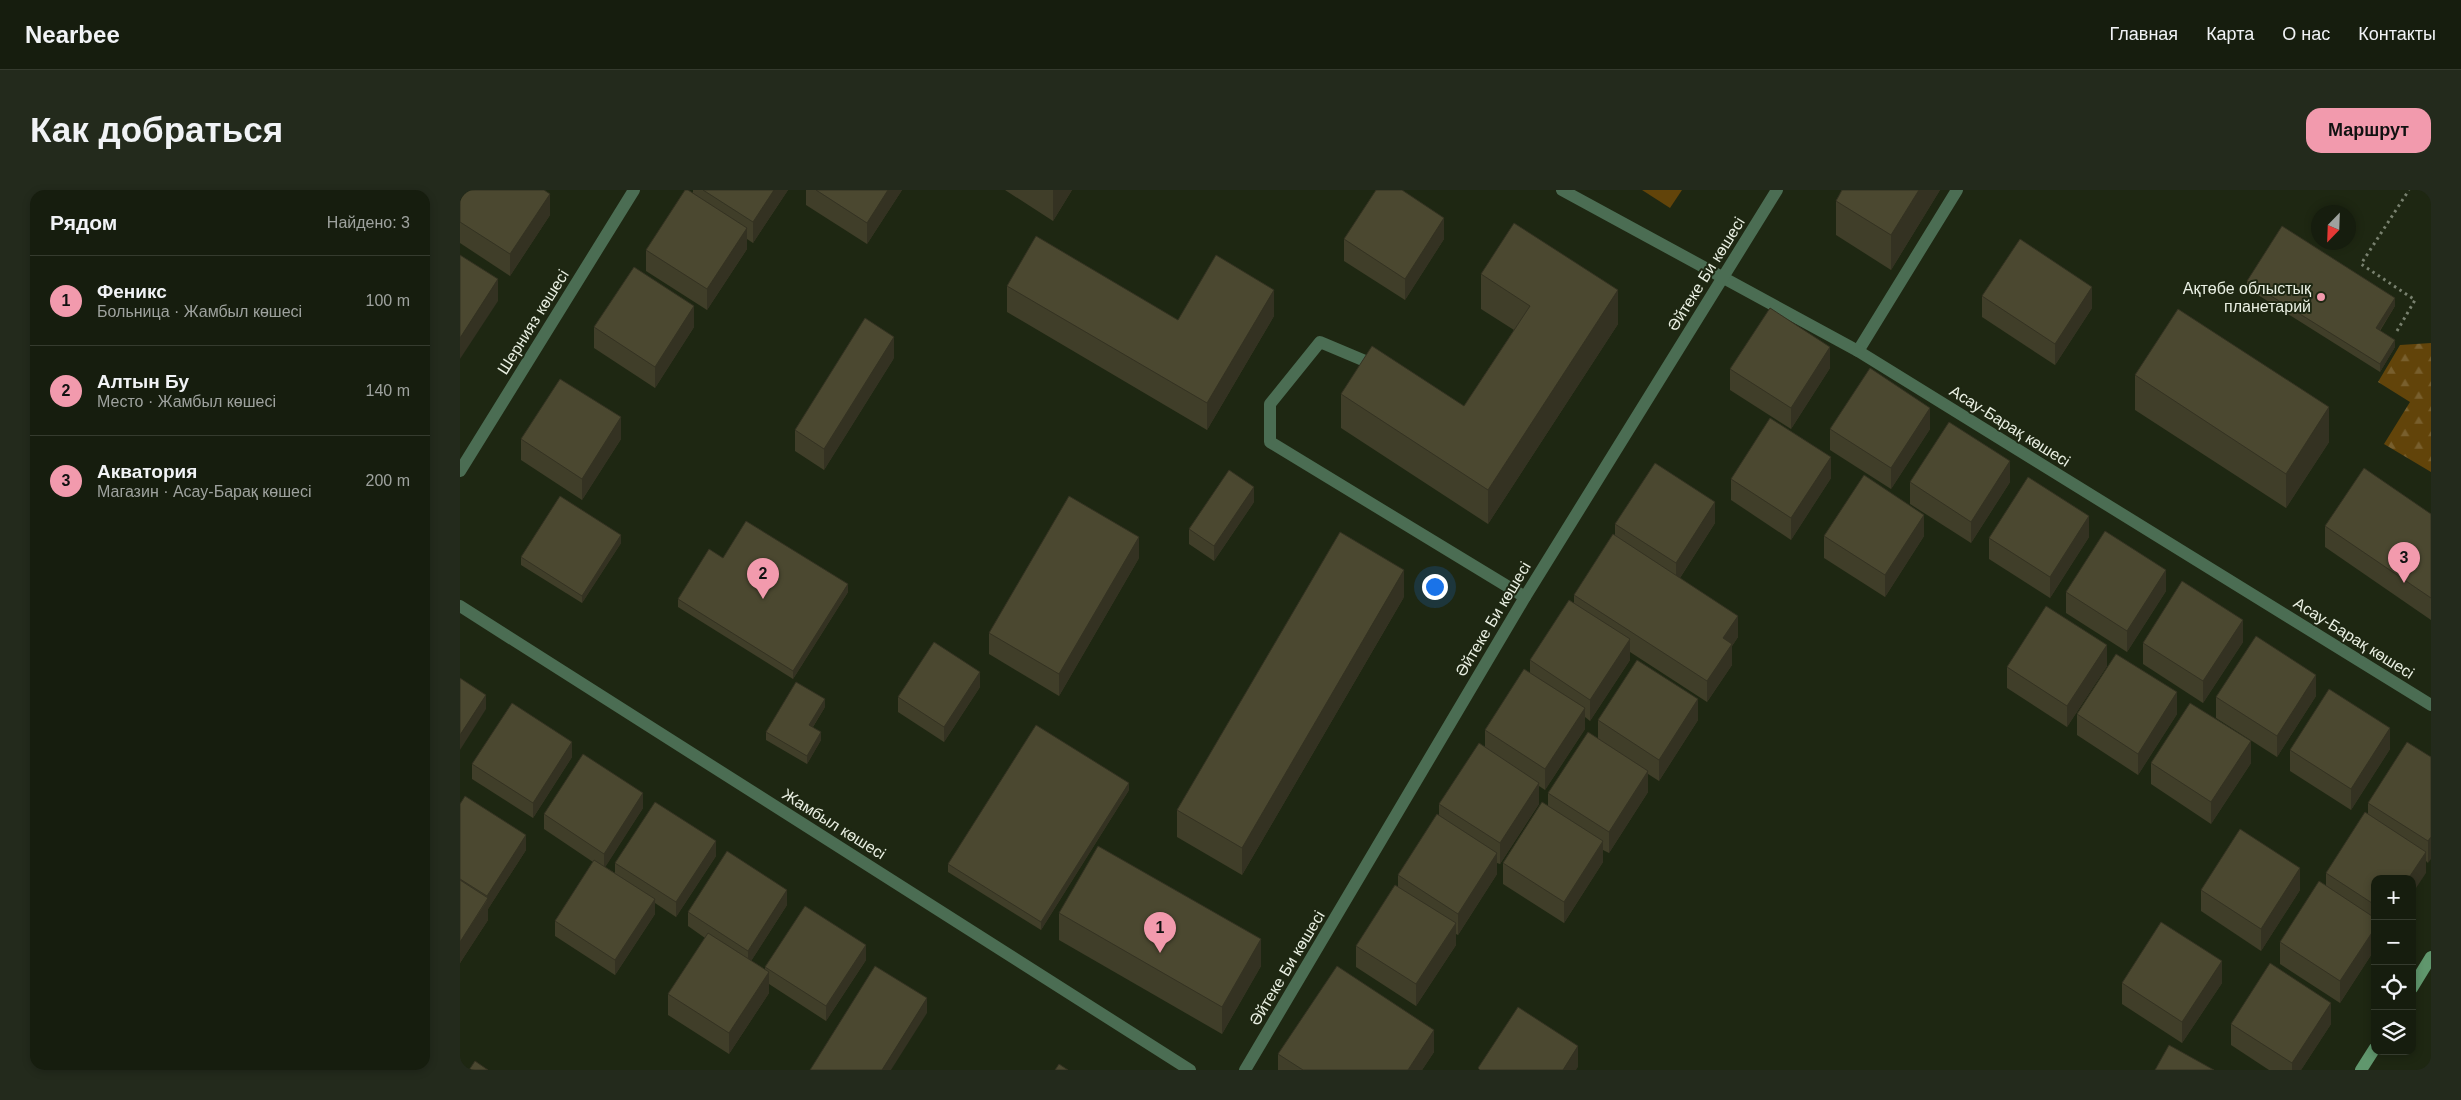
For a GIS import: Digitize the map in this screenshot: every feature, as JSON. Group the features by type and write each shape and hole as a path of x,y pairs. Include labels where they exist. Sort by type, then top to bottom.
{"main road":[{"path":"2416,981 2431,957"},
{"path":"2361,1070 2371,1054"}],"street":[{"name":"Шернияз көшесі","path":"460,471 634,190"},
{"name":"Асау-Барақ көшесі","path":"1562,190 1858,351 2431,705"},
{"name":"Әйтеке Би көшесі","path":"1245,1070 1525,598 1777,190"},
{"path":"1858,351 1957,190"},
{"path":"1388,371 1320,342 1270,404 1270,442 1525,598"},
{"name":"Жамбыл көшесі","path":"460,606 1190,1070"}],"path":[{"path":"2396,332 2415,300 2361,264 2409,190"}],"green space":[{"path":"1642,190 1682,190 1670,208"},
{"path":"2431,343 2431,472 2384,444 2410,402 2378,382 2400,345"}],"building":[{"path":"466,190 544,190 550,194 510,254 460,222 460,199"},
{"path":"685,190 688,190 747,228 707,289 646,250"},
{"path":"703,190 774,190 753,222"},
{"path":"816,190 888,190 867,223"},
{"path":"1376,190 1402,190 1444,218 1405,279 1344,239"},
{"path":"1842,190 1919,190 1891,235 1836,201"},
{"path":"1514,223 1618,290 1488,490 1341,394 1372,346 1464,406 1530,306 1481,274"},
{"name":"Ақтөбе облыстық планетарий","path":"2282,226 2311,244 2311,250 2320,250 2395,298 2376,328 2395,340 2380,364 2247,281"},
{"path":"1036,236 1178,320 1216,255 1274,290 1207,403 1007,286"},
{"path":"2020,239 2092,287 2055,344 1982,296"},
{"path":"460,255 498,279 460,338"},
{"path":"634,267 694,306 655,367 594,327"},
{"path":"1770,308 1830,347 1791,408 1730,369"},
{"path":"2178,309 2329,407 2286,474 2135,375"},
{"path":"865,318 894,337 824,449 795,430"},
{"path":"1870,368 1930,408 1891,468 1830,429"},
{"path":"560,379 621,417 582,479 521,439"},
{"path":"1770,418 1831,457 1791,518 1731,479"},
{"path":"1949,422 2010,461 1971,522 1910,482"},
{"path":"1655,463 1715,502 1676,563 1615,524"},
{"path":"2364,468 2431,514 2431,598 2325,526"},
{"path":"1229,470 1254,487 1214,546 1189,529"},
{"path":"1864,475 1924,515 1885,575 1824,536"},
{"path":"2028,477 2089,516 2050,577 1989,538"},
{"path":"560,496 621,535 582,596 521,557"},
{"path":"1069,496 1139,537 1059,674 989,633"},
{"path":"746,521 848,584 793,671 678,599 709,549 723,558"},
{"path":"2105,531 2166,570 2127,631 2066,592"},
{"path":"1340,532 1404,570 1242,848 1177,810"},
{"path":"1613,534 1738,616 1723,638 1732,644 1707,681 1574,595"},
{"path":"2182,581 2243,620 2203,681 2143,643"},
{"path":"1569,600 1630,639 1590,700 1530,660"},
{"path":"2046,606 2107,645 2067,706 2007,667"},
{"path":"2256,636 2316,675 2277,736 2216,697"},
{"path":"934,642 980,672 944,727 898,697"},
{"path":"2116,654 2177,692 2138,754 2077,714"},
{"path":"1637,660 1698,699 1659,760 1598,720"},
{"path":"1524,669 1585,708 1545,769 1485,730"},
{"path":"460,678 486,695 460,735"},
{"path":"796,682 825,699 809,725 821,732 807,756 766,732"},
{"path":"2329,689 2390,728 2351,789 2290,750"},
{"path":"512,703 572,742 533,803 472,764"},
{"path":"2190,703 2251,741 2211,802 2151,763"},
{"path":"1036,725 1129,783 1041,922 948,864"},
{"path":"1588,732 1648,771 1609,832 1548,793"},
{"path":"2407,742 2431,757 2431,837 2428,841 2368,803"},
{"path":"1479,743 1539,783 1500,843 1439,804"},
{"path":"583,754 643,793 604,854 544,814"},
{"path":"465,796 526,835 487,896 460,879 460,804"},
{"path":"655,802 716,841 676,902 615,863"},
{"path":"1542,802 1603,841 1564,902 1503,863"},
{"path":"2365,812 2426,852 2411,875 2371,875 2371,902 2326,873"},
{"path":"1437,814 1497,853 1458,914 1398,875"},
{"path":"2240,829 2300,868 2261,929 2201,890"},
{"path":"1098,846 1261,939 1222,1007 1059,913"},
{"path":"727,851 787,890 748,951 688,912"},
{"path":"594,860 655,899 615,960 555,921"},
{"path":"460,880 488,898 460,942"},
{"path":"2319,881 2371,915 2371,934 2340,981 2280,942"},
{"path":"1395,885 1456,923 1416,984 1356,946"},
{"path":"805,906 866,945 826,1006 765,967"},
{"path":"2161,922 2222,961 2182,1022 2122,983"},
{"path":"708,933 769,972 729,1033 668,994"},
{"path":"2270,963 2331,1003 2292,1063 2231,1024"},
{"path":"875,966 927,998 882,1070 810,1070"},
{"path":"1337,966 1434,1030 1408,1070 1303,1070 1278,1054"},
{"path":"1518,1007 1578,1046 1563,1070 1480,1070 1478,1068"},
{"path":"2169,1045 2214,1070 2155,1070"},
{"path":"475,1061 488,1070 469,1070"},
{"path":"1059,1064 1068,1070 1055,1070"}],"place":[{"name":"Ақтөбе облыстық планетарий","path":"2321,297"},
{"name":"Акватория","path":"2404,583"},
{"name":"Алтын Бу","path":"763,599"},
{"name":"Феникс","path":"1160,953"}]}
